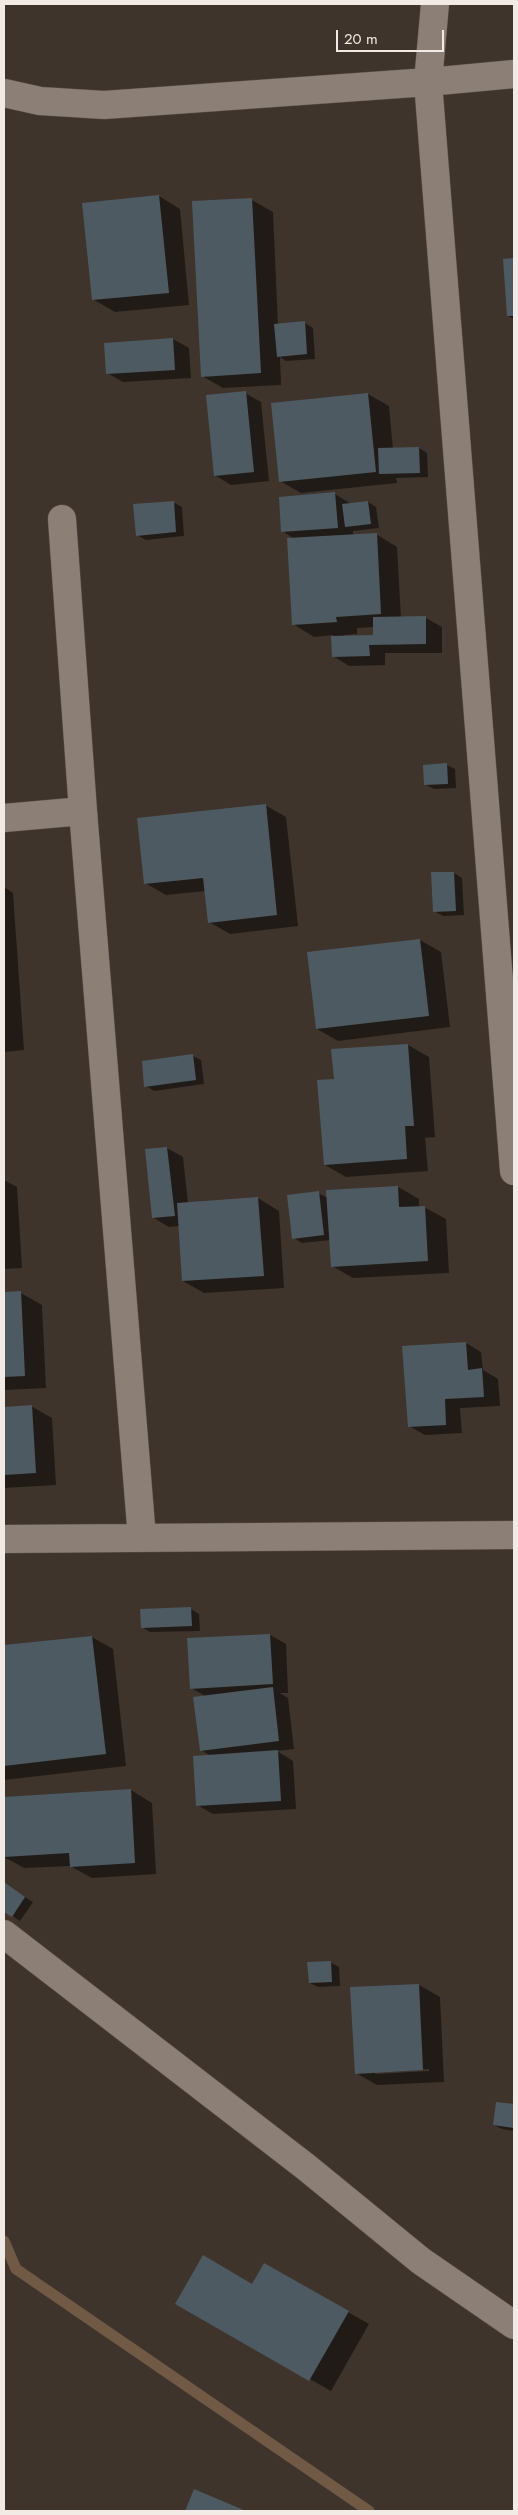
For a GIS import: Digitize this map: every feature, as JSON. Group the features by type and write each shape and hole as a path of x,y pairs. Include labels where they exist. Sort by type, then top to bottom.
{"street":[{"path":"435,4 428,82 514,1171"},
{"path":"4,93 40,101 104,105 514,74"},
{"path":"62,519 83,811 142,1538"},
{"path":"4,818 83,811"},
{"path":"4,1539 514,1536"},
{"path":"4,1934 306,2166 421,2261 514,2325"}],"building":[{"path":"159,195 169,293 92,300 82,203"},
{"path":"252,198 261,373 201,377 192,201"},
{"path":"514,258 514,316 507,316 503,259"},
{"path":"305,321 307,354 277,357 274,324"},
{"path":"173,338 175,370 106,374 104,343"},
{"path":"246,391 254,472 214,476 206,395"},
{"path":"368,393 376,472 279,482 271,403"},
{"path":"419,447 420,473 379,474 378,448"},
{"path":"335,492 338,528 281,532 279,497"},
{"path":"174,501 176,532 136,536 133,504"},
{"path":"368,501 371,524 345,527 342,504"},
{"path":"377,533 381,614 336,617 337,622 292,625 287,538"},
{"path":"426,616 426,644 369,645 370,656 332,657 331,636 373,635 373,617"},
{"path":"447,763 448,784 424,785 423,765"},
{"path":"266,804 277,915 208,923 203,878 144,884 137,818"},
{"path":"431,872 454,872 456,911 433,912"},
{"path":"420,939 429,1016 316,1029 307,952"},
{"path":"408,1044 414,1126 405,1126 407,1159 324,1165 317,1080 334,1079 331,1049"},
{"path":"193,1054 196,1080 144,1087 142,1061"},
{"path":"167,1147 175,1216 152,1218 145,1149"},
{"path":"398,1186 399,1207 425,1206 428,1261 331,1267 326,1190"},
{"path":"319,1191 324,1235 292,1239 287,1195"},
{"path":"258,1197 264,1276 182,1281 177,1203"},
{"path":"21,1291 25,1376 4,1377 4,1292"},
{"path":"466,1342 468,1370 482,1368 484,1397 445,1399 446,1425 408,1427 402,1346"},
{"path":"32,1405 36,1473 4,1475 4,1407"},
{"path":"191,1607 192,1626 141,1628 140,1609"},
{"path":"270,1634 273,1684 190,1689 187,1638"},
{"path":"92,1636 106,1754 4,1766 4,1645"},
{"path":"273,1687 279,1741 200,1751 193,1697"},
{"path":"278,1750 281,1801 196,1806 193,1756"},
{"path":"131,1789 135,1863 70,1867 69,1853 4,1857 4,1797"},
{"path":"4,1882 25,1897 12,1917 4,1912"},
{"path":"331,1961 332,1982 309,1983 307,1962"},
{"path":"419,1984 423,2070 355,2074 350,1987"},
{"path":"496,2102 514,2104 514,2128 493,2125"},
{"path":"203,2255 252,2284 264,2263 349,2311 309,2381 175,2304"},
{"path":"194,2489 246,2511 185,2511"}],"waterway":[{"path":"4,2241 16,2269 369,2511"}]}
